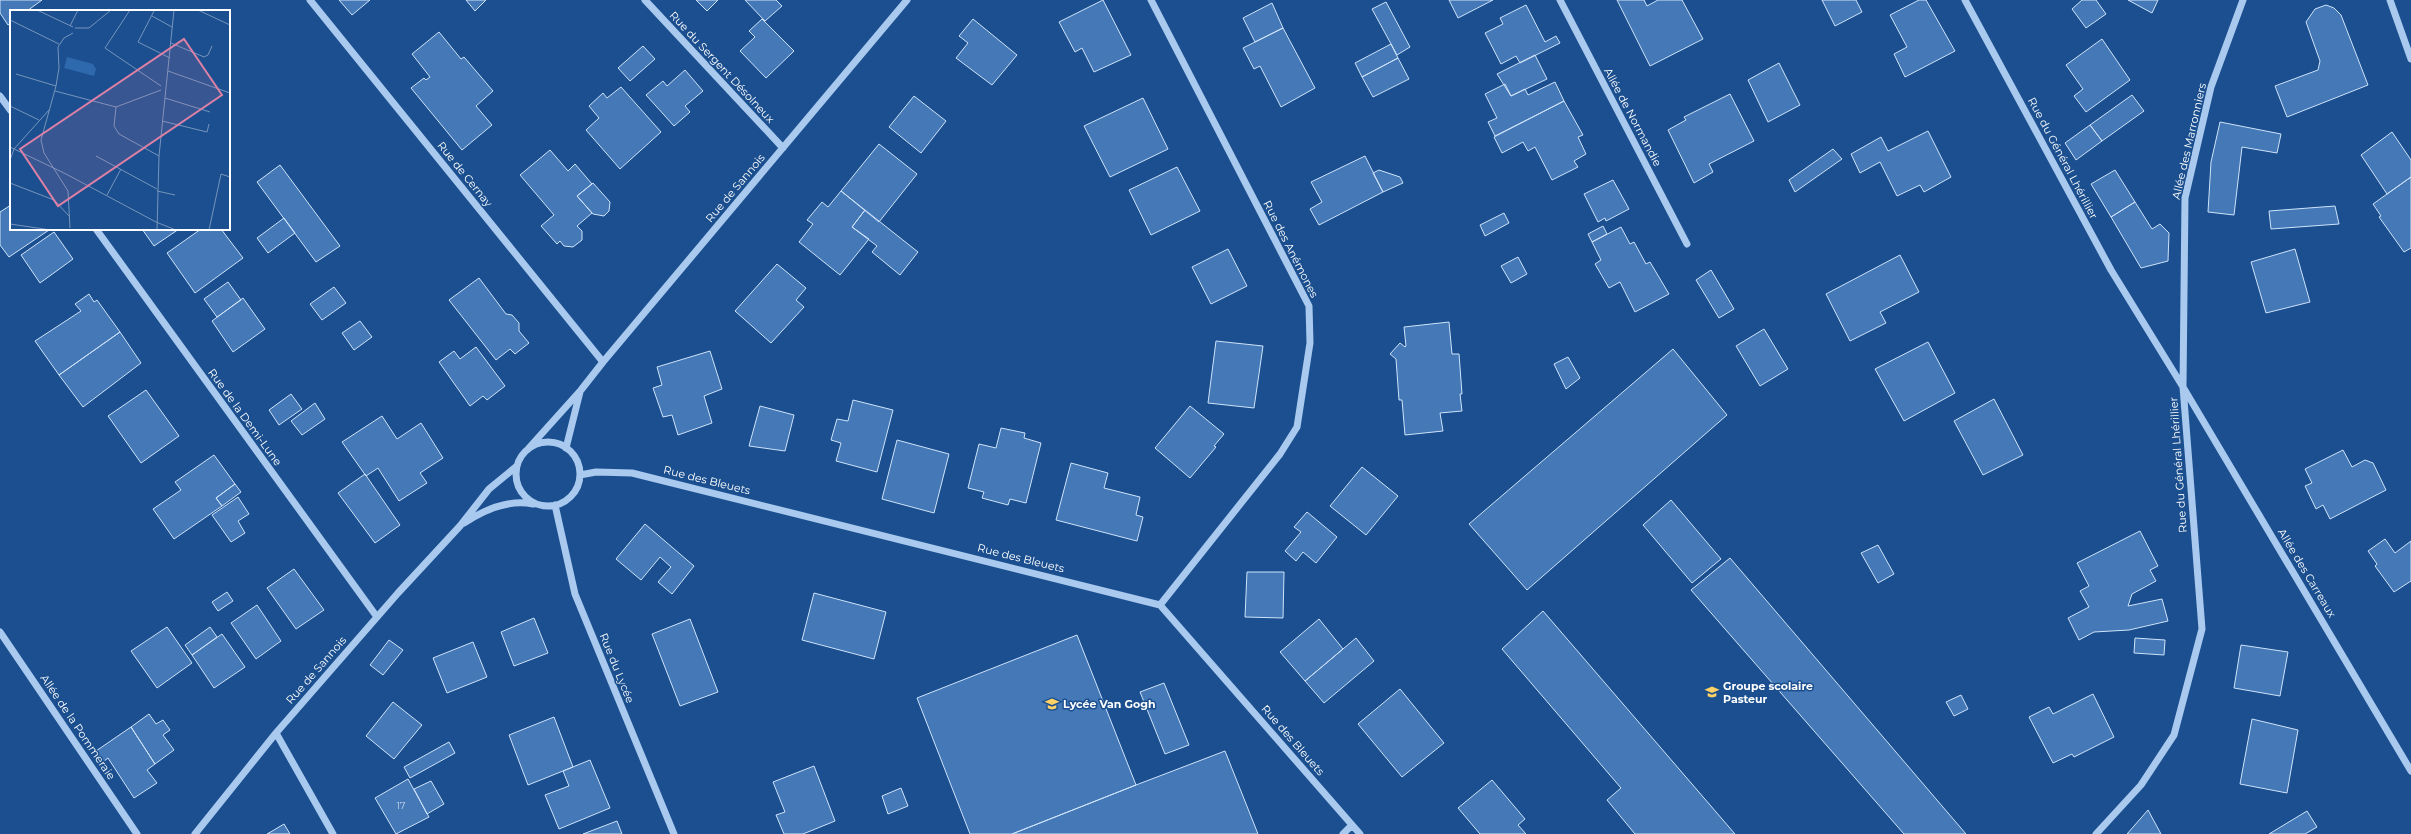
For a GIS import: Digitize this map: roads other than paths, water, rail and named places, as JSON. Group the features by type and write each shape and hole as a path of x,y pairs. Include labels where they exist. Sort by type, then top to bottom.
{"street":[{"name":"Rue de Cernay","path":"310,0 602,362"},
{"name":"Rue du Sergent Désolneux","path":"645,0 783,148"},
{"name":"Rue de Sannois","path":"528,449 581,390 602,362 906,0"},
{"name":"Rue des Anémones","path":"1151,0 1309,306 1310,343 1298,427 1280,454 1160,605"},
{"name":"Allée de Normandie","path":"1560,0 1687,244"},
{"name":"Rue du Général Lhérillier","path":"1965,0 2111,270 2183,387 2202,629 2174,735 2141,785 2096,834"},
{"name":"Allée des Marronniers","path":"2183,387 2185,198 2211,87 2243,0"},
{"path":"2390,0 2411,59"},
{"path":"0,96 10,110"},
{"name":"Rue de la Demi-Lune","path":"97,230 377,617"},
{"name":"Allée des Carreaux","path":"2183,387 2411,771"},
{"name":"Rue de Sannois","path":"566,448 581,390"},
{"path":"547,442 566,448 574,456 580,475 573,493 564,502 555,505 541,505 531,502 518,486 517,466 528,449 547,442"},
{"name":"Rue de Sannois","path":"195,834 276,733 377,617 460,526 490,489 517,466"},
{"name":"Rue des Bleuets","path":"580,475 596,472 632,473 1160,605 1360,834"},
{"name":"Rue de Sannois","path":"460,526 474,517 505,505 524,502 541,505"},
{"name":"Rue du Lycée","path":"555,505 575,594 674,834"},
{"name":"Allée de la Pommeraie","path":"0,632 137,834"},
{"path":"276,733 333,834"},
{"path":"1343,834 1352,825"}],"place":[{"name":"Groupe scolaire Pasteur","path":"1712,692"},
{"name":"Lycée Van Gogh","path":"1052,704"}]}
